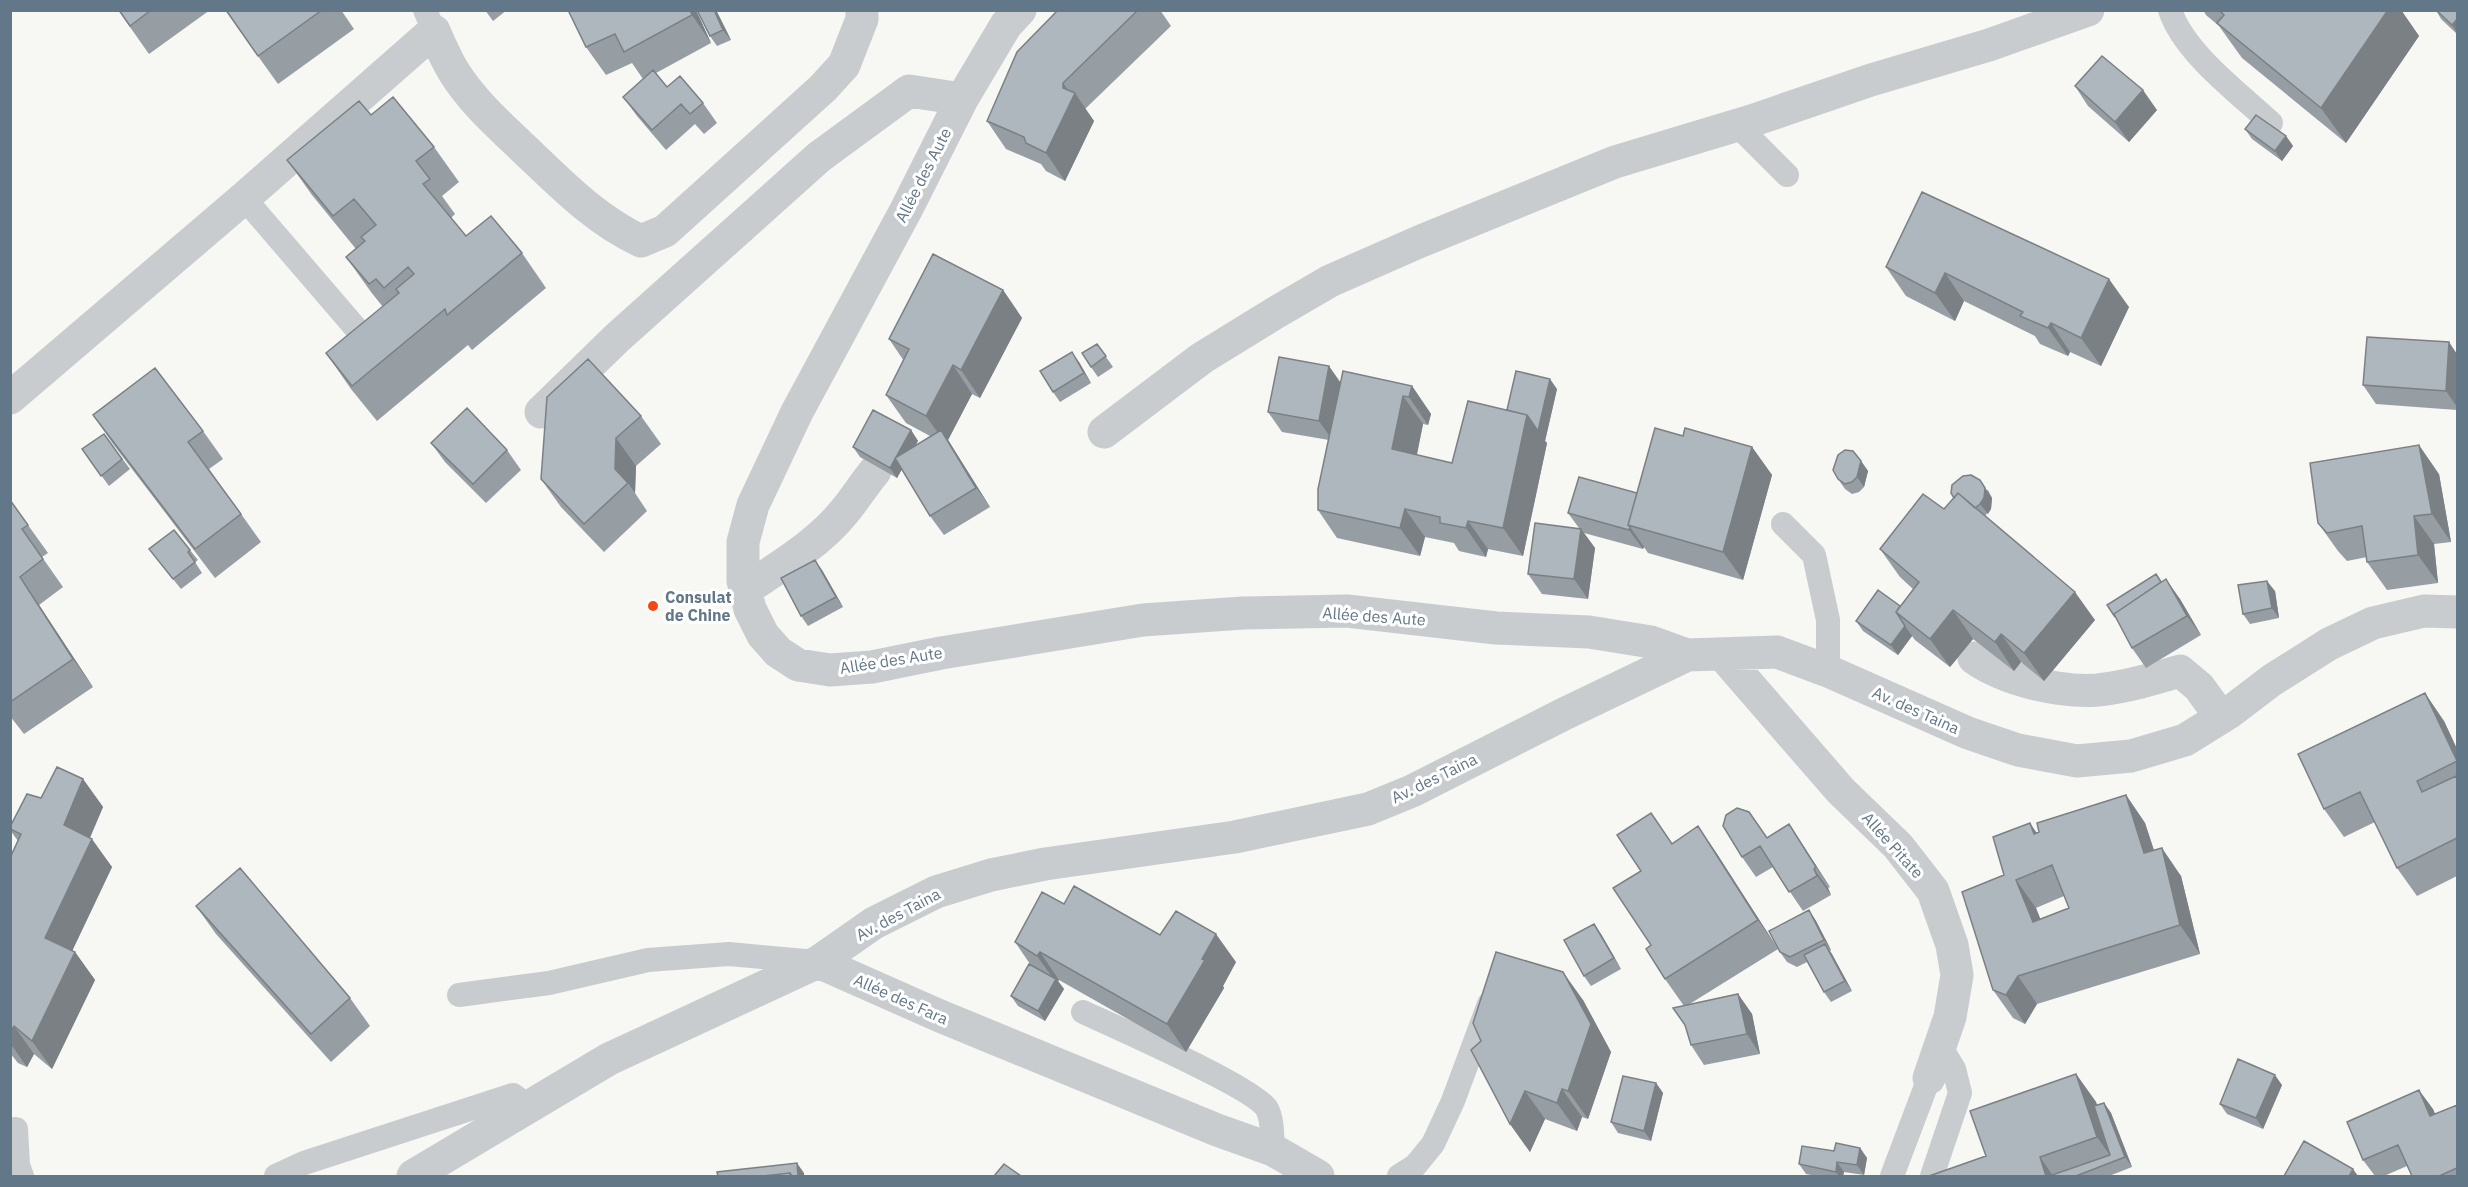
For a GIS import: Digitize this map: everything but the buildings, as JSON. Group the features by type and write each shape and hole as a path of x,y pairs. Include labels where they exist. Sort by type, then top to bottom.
{"street":[{"path":"10,398 244,198 429,21 455,73 483,110 560,184 605,221 641,241 665,231 823,88 844,65 862,19 862,10"},
{"name":"Allée des Aute","path":"1020,10 1006,25 962,99 906,210 797,412 753,505 742,542 743,581 750,609 763,635 778,652 798,665 830,670 872,667 975,647 1143,620 1243,613 1347,611 1496,628 1589,632 1651,642 1687,655"},
{"path":"1104,432 1202,358 1330,281 1421,240 1615,162 1737,125 2088,10"},
{"path":"541,412 685,276 811,164 838,143 909,91 962,99"},
{"path":"745,590 788,561 824,532 844,513 875,471"},
{"name":"Av. des Taina","path":"413,1176 609,1059 818,962 874,923 936,892 991,875 1045,864 1235,837 1368,809 1412,791 1563,714 1687,655 1777,652 1828,671 1978,736 2018,750 2078,760 2131,756 2185,740 2329,644 2373,623 2424,611 2457,612"},
{"name":"Allée Pitate","path":"1722,654 1841,790 1898,846 1933,891 1952,945 1957,975 1950,1017 1929,1078"},
{"path":"1974,658 1987,667 2015,679 2052,687 2096,690 2138,683 2180,671 2199,687 2221,717"},
{"name":"Allée des Fara","path":"818,962 961,1025 1217,1130 1273,1150 1318,1176"}],"lane":[{"path":"2170,10 2176,27 2209,65 2271,123"},
{"path":"1737,125 1787,176"},
{"path":"244,198 360,333"},
{"path":"1783,524 1814,555 1828,620 1828,671"},
{"name":"Allée des Fara","path":"459,995 549,982 648,960 729,954 818,962"},
{"path":"1399,1176 1415,1166 1433,1144 1453,1101 1490,1001 1500,983"},
{"path":"1083,1012 1209,1072 1257,1099 1267,1109 1272,1128 1273,1150"},
{"path":"1932,1176 1960,1093 1954,1069 1940,1046"},
{"path":"1892,1176 1929,1078"},
{"path":"276,1176 304,1163 513,1095 528,1106"},
{"path":"16,1129 18,1165 22,1176"}],"place":[{"name":"Consulat de Chine","path":"653,606"}]}
